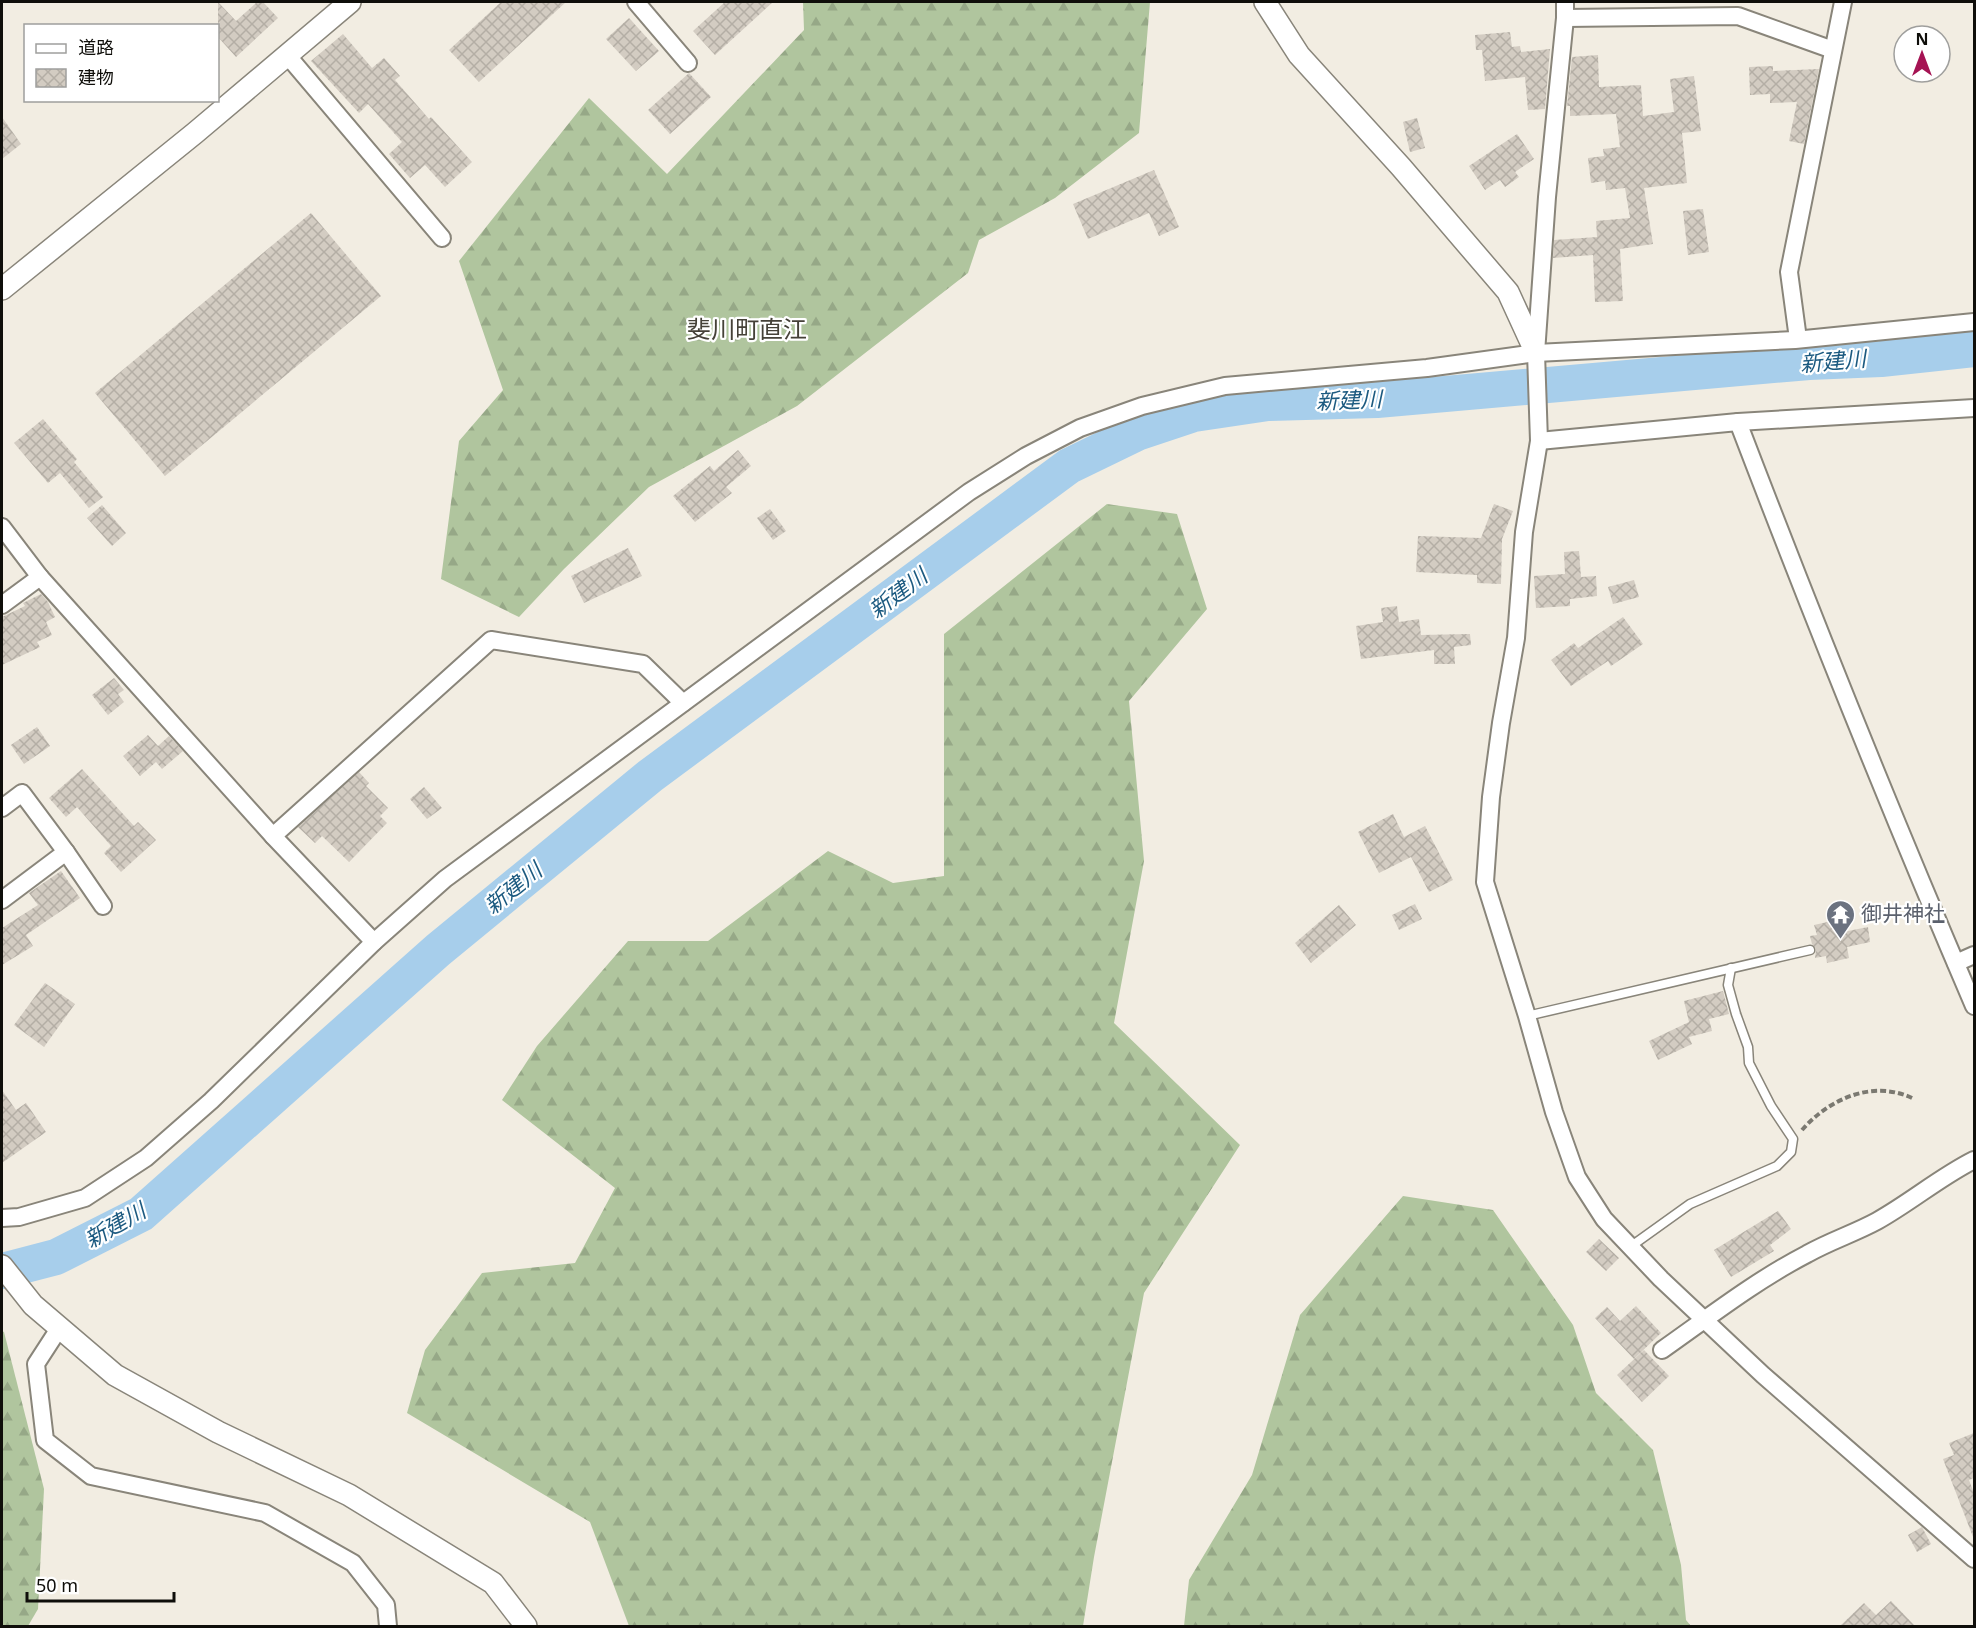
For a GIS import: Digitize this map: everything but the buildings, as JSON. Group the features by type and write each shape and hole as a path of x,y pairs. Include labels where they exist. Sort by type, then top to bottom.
{"street":[{"path":"2,289 195,133 350,2"},
{"path":"636,2 688,63"},
{"path":"1265,2 1299,55 1401,167 1508,292 1536,358"},
{"path":"1798,339 1789,272 1843,2"},
{"path":"1833,50 1738,16 1565,10 1547,197 1536,358 1539,436 1524,532 1516,638 1500,723 1491,797 1485,882 1554,1112 1577,1176 1604,1220 1763,1375 1974,1559"},
{"path":"287,55 442,238"},
{"path":"2,1218 19,1216 85,1198 146,1158 212,1101 374,942 445,879 969,492 1026,456 1080,428 1142,406 1225,386 1536,358 1798,339 1974,322"},
{"path":"1539,436 1974,408"},
{"path":"1738,423 1814,618 1974,1006"},
{"path":"2,527 40,577 273,836 374,942"},
{"path":"2,605 40,577"},
{"path":"273,836 491,640 644,664 683,703"},
{"path":"2,808 22,793 103,906"},
{"path":"2,900 66,852"},
{"path":"1956,963 1974,955"},
{"path":"1662,1350 1740,1294 1780,1269 1823,1245 1876,1221 1951,1172 1974,1160"},
{"path":"2,1266 33,1305 115,1375 218,1432 349,1495 493,1583 526,1626"},
{"path":"60,1327 36,1364 45,1440 91,1476 265,1513 353,1563 386,1605 388,1626"}],"lane":[{"path":"1527,1016 1810,950"},
{"path":"1630,1247 1690,1204 1777,1166 1791,1152 1793,1139 1771,1106 1749,1063 1748,1047 1728,985 1731,968"}],"path":[{"path":"1793,1139 1819,1113 1840,1099 1852,1095 1868,1091 1889,1091 1914,1099"}],"green space":[{"path":"803,2 1150,2 1139,133 1055,198 979,240 968,273 797,406 649,487 564,569 519,617 441,579 459,441 503,390 459,261 589,98 667,174 804,30"},
{"path":"1107,504 1177,514 1207,609 1129,701 1144,861 1114,1023 1240,1145 1144,1293 1083,1626 629,1626 590,1522 407,1413 425,1350 482,1273 575,1263 615,1188 502,1100 537,1046 628,941 708,941 828,851 893,883 944,876 944,634"},
{"path":"1403,1196 1493,1210 1573,1325 1596,1393 1653,1450 1681,1565 1686,1620 1691,1626 1184,1626 1189,1580 1252,1475 1300,1315"},
{"path":"2,1331 44,1489 38,1609 28,1626 2,1626"}],"waterway":[{"name":"新建川","path":"2,1271 56,1257 141,1214 438,950 650,776 1069,466 1137,433 1194,414 1268,403 1377,400 1809,362 1881,359 1974,349"}],"place":[{"name":"御井神社","path":"1840,940"}],"district":[{"name":"斐川町直江","path":"747,330"}]}
